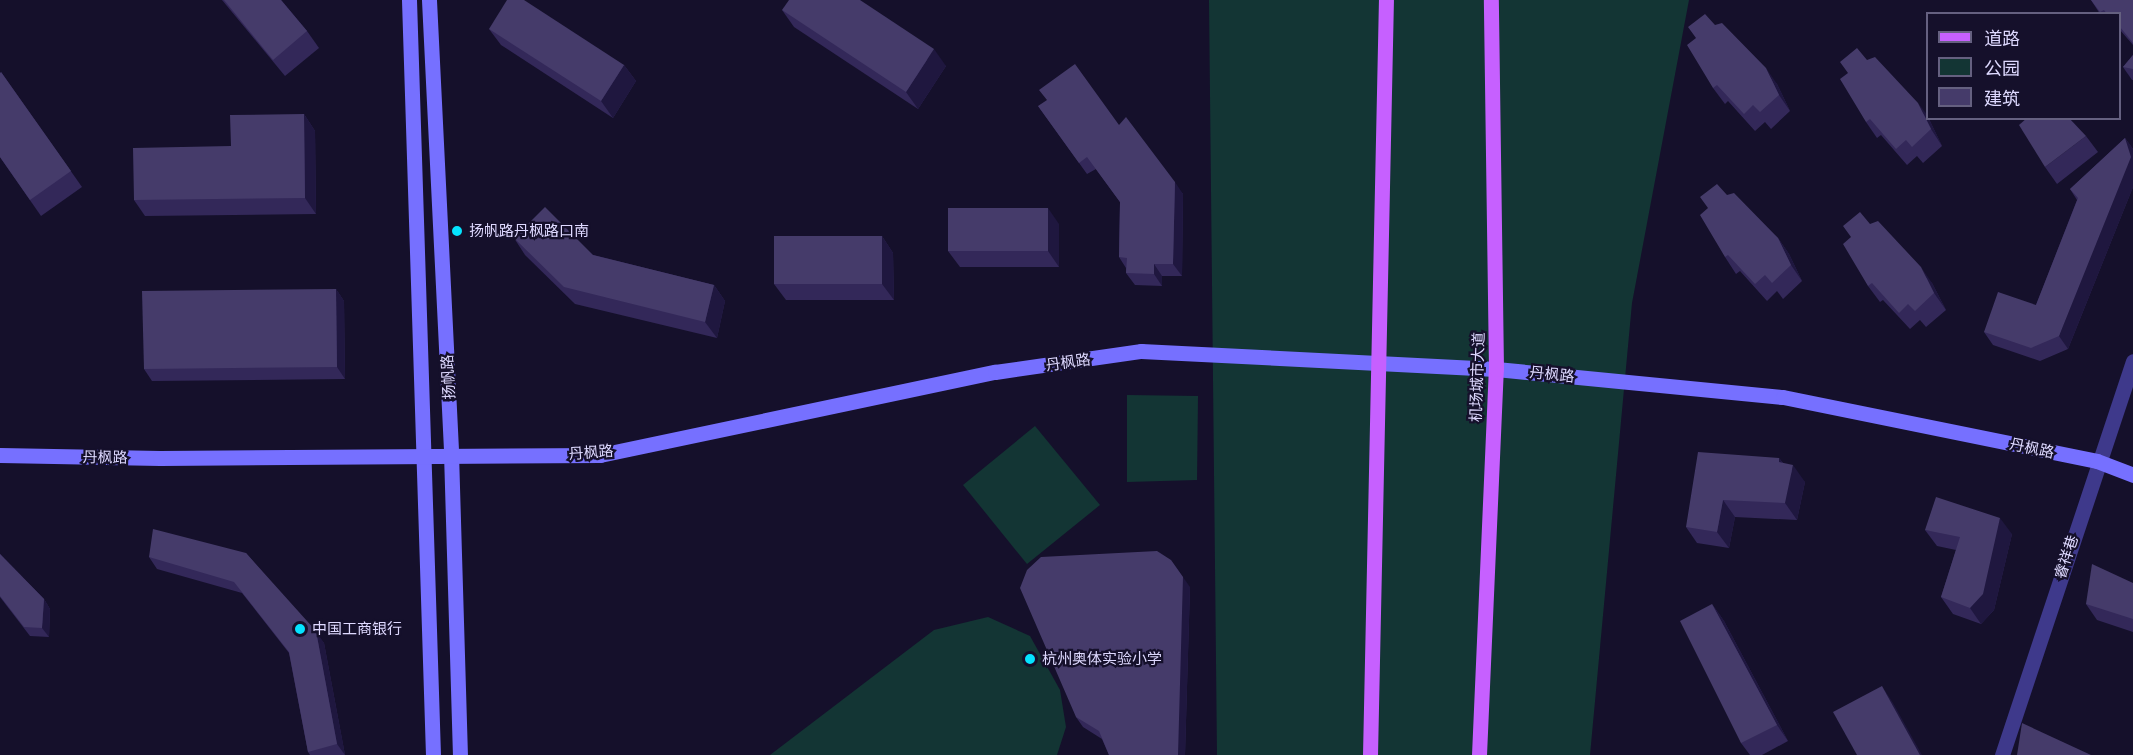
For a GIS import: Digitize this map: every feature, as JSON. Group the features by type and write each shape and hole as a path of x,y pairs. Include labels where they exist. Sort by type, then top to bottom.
{"main road":[{"path":"1370,755 1386,0"},
{"name":"机场城市大道","path":"1479,755 1496,369 1491,0"}],"street":[{"path":"409,0 421,453 433,755"},
{"name":"扬帆路","path":"429,0 452,453 460,755"},
{"name":"丹枫路","path":"0,454 160,458 421,453 600,455 995,372 1142,351 1379,365 1496,369 1783,397 2097,461 2133,475"},
{"name":"睿祥巷","path":"2002,755 2097,461 2133,361"}],"green space":[{"path":"1209,0 1689,0 1632,303 1590,755 1217,755"},
{"path":"1127,395 1198,396 1197,480 1127,482"},
{"path":"1035,426 1100,505 1027,564 963,485"},
{"path":"988,617 1030,636 1060,690 1066,727 1057,755 770,755 934,630"}],"building":[{"path":"224,0 281,0 307,31 273,60"},
{"path":"507,0 524,0 624,65 601,101 489,29"},
{"path":"789,0 860,0 934,49 906,92 782,10"},
{"path":"2091,0 2133,0 2133,43 2121,28 2121,12 2106,12 2104,10 2100,12"},
{"path":"1705,14 1715,25 1722,23 1766,68 1779,95 1760,112 1753,105 1744,114 1717,85 1713,88 1687,45 1696,38 1688,27"},
{"path":"1857,48 1867,60 1875,57 1918,103 1931,129 1912,147 1906,140 1896,149 1870,119 1866,122 1840,79 1848,73 1840,62"},
{"path":"2133,55 2133,69 2123,67"},
{"path":"1075,64 1119,125 1126,117 1175,182 1173,264 1154,264 1154,274 1126,273 1127,258 1119,257 1120,202 1087,157 1079,163 1038,106 1047,100 1039,90"},
{"path":"1,72 71,171 30,200 0,157"},
{"path":"304,114 305,198 134,200 133,148 231,146 230,115"},
{"path":"2025,120 2071,120 2086,136 2045,167 2019,125"},
{"path":"2125,138 2131,157 2059,336 2031,348 1984,332 1998,292 2036,305 2078,198 2070,189"},
{"path":"1717,184 1727,195 1734,193 1778,238 1791,265 1772,283 1765,275 1755,284 1728,255 1725,257 1700,215 1708,208 1700,197"},
{"path":"545,207 593,255 714,285 705,322 564,287 514,238"},
{"path":"948,208 1048,208 1048,251 948,251"},
{"path":"1860,212 1870,224 1878,221 1921,267 1934,293 1915,311 1908,304 1899,313 1872,283 1868,286 1843,244 1851,237 1843,226"},
{"path":"774,236 882,236 882,284 774,284"},
{"path":"336,289 337,367 144,369 142,291"},
{"path":"1698,452 1779,458 1779,462 1793,465 1785,503 1723,500 1717,532 1686,527"},
{"path":"1936,497 2000,518 1983,594 1970,608 1941,597 1960,537 1925,530"},
{"path":"153,529 246,553 316,631 337,744 308,752 289,652 234,582 149,557"},
{"path":"1157,551 1171,560 1183,577 1178,755 1109,755 1099,731 1076,717 1020,588 1027,570 1041,557"},
{"path":"0,554 44,599 42,628 24,627 0,596"},
{"path":"2092,564 2133,583 2133,619 2086,604"},
{"path":"1712,604 1777,725 1741,743 1680,621"},
{"path":"1882,686 1920,755 1857,755 1833,712"},
{"path":"2022,723 2091,755 2017,755"}],"place":[{"name":"扬帆路丹枫路口南","path":"457,231"},
{"name":"中国工商银行","path":"300,629"},
{"name":"杭州奥体实验小学","path":"1030,659"}]}
